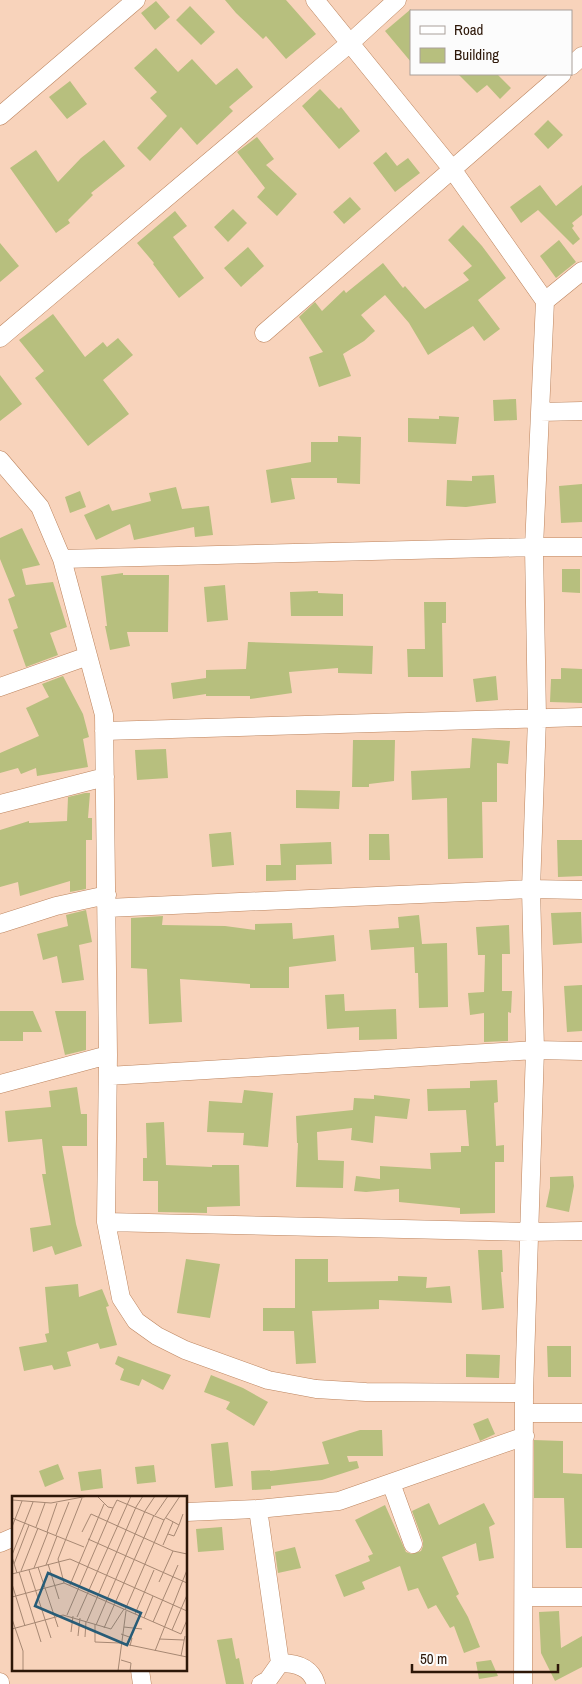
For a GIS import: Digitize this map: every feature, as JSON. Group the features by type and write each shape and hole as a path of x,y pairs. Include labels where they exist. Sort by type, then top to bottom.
{"street":[{"path":"0,116 136,0"},
{"path":"315,0 452,169 545,300 534,547 537,718 531,889 535,1050 524,1393 523,1684"},
{"path":"0,338 350,43 397,0"},
{"path":"572,65 582,56"},
{"path":"264,333 561,75"},
{"path":"545,300 582,272"},
{"path":"540,412 582,411"},
{"path":"0,460 40,507 62,559 104,715 108,1055 106,1222 121,1298 136,1322 157,1336 185,1350 268,1380 316,1389 366,1392 524,1393"},
{"path":"62,559 582,547"},
{"path":"0,687 88,656"},
{"path":"104,731 582,717"},
{"path":"0,804 7,804 105,777"},
{"path":"0,924 56,906 107,901 531,889 582,890"},
{"path":"108,1076 535,1050 582,1051"},
{"path":"0,1084 108,1055"},
{"path":"106,1222 529,1232 582,1231"},
{"path":"525,1413 582,1413"},
{"path":"188,1512 258,1509 339,1501 525,1436"},
{"path":"391,1483 413,1544"},
{"path":"258,1509 280,1663 268,1680 261,1684"},
{"path":"0,1543 12,1538"},
{"path":"524,1596 582,1597"},
{"path":"280,1663 294,1663 305,1668 314,1676 316,1684"}],"building":[{"path":"225,0 286,0 316,34 286,59 266,36 263,39"},
{"path":"156,1 170,17 155,30 141,13"},
{"path":"190,6 215,32 201,45 176,20"},
{"path":"411,9 410,61 385,31"},
{"path":"156,48 178,72 192,59 216,85 237,68 253,87 229,107 233,111 197,145 181,127 150,161 137,148 167,116 150,98 157,92 134,68"},
{"path":"459,75 498,75 511,88 500,99 487,85 477,93"},
{"path":"70,81 87,104 67,119 49,97"},
{"path":"320,89 339,109 341,107 360,131 339,149 302,106"},
{"path":"548,120 563,135 548,149 534,134"},
{"path":"257,137 274,159 266,165 297,194 277,216 257,197 265,188 237,152"},
{"path":"104,140 125,166 91,193 93,195 68,220 70,223 56,233 10,168 36,150 58,182 81,158"},
{"path":"386,152 397,166 408,158 420,173 395,192 373,163"},
{"path":"540,185 556,206 582,185 582,215 572,223 574,226 572,228 580,239 573,245 538,210 521,223 510,207"},
{"path":"350,197 361,209 344,224 333,212"},
{"path":"233,209 247,223 228,242 214,227"},
{"path":"175,211 187,226 173,237 204,278 179,298 137,243"},
{"path":"463,225 482,246 506,278 478,300 500,329 484,341 473,326 428,355 409,323 385,295 361,315 375,331 364,341 343,354 351,376 319,387 309,357 323,352 299,317 315,302 322,311 344,290 346,293 383,263 403,288 405,286 425,309 469,280 463,273 472,266 448,240"},
{"path":"559,240 576,262 556,278 540,256"},
{"path":"0,243 19,266 0,282"},
{"path":"248,247 264,266 241,287 224,268"},
{"path":"53,314 85,357 103,342 107,347 118,338 133,355 103,380 129,414 88,446 35,378 44,371 19,340"},
{"path":"0,375 22,404 0,421"},
{"path":"516,399 517,420 494,421 493,400"},
{"path":"439,416 459,417 456,444 408,442 408,418 439,419"},
{"path":"338,436 361,437 360,484 337,483 337,478 291,478 295,499 271,503 266,470 311,462 311,442 338,442"},
{"path":"494,475 496,503 466,507 446,506 447,480 472,481 472,476"},
{"path":"582,484 582,522 561,523 559,486"},
{"path":"176,487 182,509 209,506 213,535 195,537 194,527 134,540 130,524 96,540 84,515 109,504 112,511 151,501 149,493"},
{"path":"80,491 86,507 70,513 65,497"},
{"path":"22,528 40,565 22,569 26,585 53,582 67,627 50,633 58,655 26,667 13,630 18,628 8,599 15,596 0,559 0,538"},
{"path":"562,569 580,569 580,593 562,592"},
{"path":"123,573 123,575 169,575 168,632 127,632 130,646 110,650 105,626 107,626 101,576"},
{"path":"225,585 228,620 207,622 204,587"},
{"path":"318,591 318,593 343,594 343,616 291,616 290,592"},
{"path":"424,602 446,602 446,623 442,623 443,677 408,677 407,649 425,649"},
{"path":"248,642 373,646 372,674 338,673 338,668 289,672 292,693 250,699 250,696 206,696 206,694 173,699 171,683 206,678 206,670 246,669"},
{"path":"561,668 582,669 582,703 550,702 551,679 561,679"},
{"path":"63,676 83,714 89,737 83,739 88,767 37,776 36,768 21,774 18,768 0,773 0,753 39,736 26,708 49,697 42,684"},
{"path":"496,676 498,700 476,702 473,679"},
{"path":"472,738 510,741 508,764 497,763 497,802 482,802 483,858 448,859 447,798 412,800 411,771 470,768"},
{"path":"353,740 395,740 394,781 369,784 369,787 352,787"},
{"path":"166,749 168,778 137,780 135,750"},
{"path":"296,790 340,791 339,809 296,808"},
{"path":"90,793 88,818 92,818 92,840 86,840 86,889 70,892 70,881 20,896 18,882 0,887 0,830 29,821 29,823 67,821 68,797"},
{"path":"231,832 234,865 212,867 209,834"},
{"path":"369,834 389,834 390,860 369,860"},
{"path":"557,840 582,840 582,876 558,877"},
{"path":"331,842 332,864 296,865 296,880 266,881 266,865 281,865 280,844"},
{"path":"86,910 92,942 79,945 84,980 62,983 57,956 43,960 37,934 68,926 66,915"},
{"path":"581,912 582,943 553,945 551,913"},
{"path":"419,915 422,944 447,943 448,1007 419,1008 418,973 415,973 414,947 371,950 369,930 399,928 398,917"},
{"path":"163,916 162,925 225,926 255,930 255,924 292,923 293,939 334,935 336,961 289,967 289,988 250,988 250,984 180,979 182,1022 149,1024 147,969 131,968 131,918"},
{"path":"509,925 510,954 502,954 502,991 512,991 511,1013 508,1012 508,1041 484,1042 484,1013 470,1015 468,993 484,992 485,955 478,955 476,927"},
{"path":"582,985 582,1031 567,1032 564,986"},
{"path":"344,994 345,1011 396,1009 397,1039 359,1040 359,1027 327,1029 325,995"},
{"path":"0,1011 33,1011 42,1032 23,1032 23,1041 0,1041"},
{"path":"55,1011 86,1011 86,1050 65,1055"},
{"path":"497,1080 498,1102 494,1103 496,1146 504,1145 504,1162 495,1162 495,1213 460,1214 460,1208 399,1202 399,1189 366,1192 354,1191 356,1176 380,1179 380,1166 431,1169 430,1153 461,1152 461,1146 469,1146 466,1110 428,1111 427,1089 470,1088 470,1081"},
{"path":"77,1087 81,1114 87,1114 87,1146 62,1146 76,1224 82,1246 55,1255 52,1246 33,1252 30,1228 51,1225 42,1174 46,1174 42,1139 8,1142 5,1111 51,1107 49,1091"},
{"path":"244,1090 273,1093 268,1147 243,1145 244,1133 207,1132 209,1101 242,1103"},
{"path":"374,1095 410,1099 407,1119 375,1116 373,1143 351,1140 352,1128 317,1132 318,1160 344,1161 343,1188 296,1187 298,1143 296,1116 353,1110 354,1098 374,1099"},
{"path":"164,1122 166,1165 212,1167 212,1165 239,1165 240,1206 207,1207 207,1213 158,1212 158,1181 143,1181 143,1158 147,1158 146,1123"},
{"path":"573,1176 574,1186 569,1212 546,1207 550,1177"},
{"path":"478,1250 502,1250 503,1272 501,1272 504,1308 482,1310"},
{"path":"186,1259 220,1264 210,1318 177,1313"},
{"path":"295,1259 328,1259 328,1282 398,1281 398,1276 427,1277 426,1288 450,1286 452,1303 379,1300 379,1309 312,1311 316,1363 296,1364 294,1331 263,1331 263,1308 295,1308"},
{"path":"78,1284 79,1297 102,1289 109,1306 106,1307 117,1345 100,1349 98,1343 67,1352 71,1366 54,1370 52,1365 24,1371 19,1347 47,1342 45,1334 49,1333 45,1287"},
{"path":"547,1346 571,1346 571,1377 548,1377"},
{"path":"466,1354 500,1355 499,1378 466,1377"},
{"path":"118,1356 171,1375 163,1390 142,1379 139,1386 120,1380 124,1369 115,1364"},
{"path":"211,1375 243,1388 268,1402 254,1426 226,1409 230,1402 204,1392"},
{"path":"488,1418 495,1434 480,1441 473,1424"},
{"path":"360,1430 382,1430 383,1456 347,1456 349,1462 357,1461 359,1468 322,1480 271,1486 271,1489 252,1490 251,1471 270,1471 329,1464 322,1442"},
{"path":"534,1440 563,1441 563,1473 582,1474 582,1548 566,1548 564,1498 534,1498"},
{"path":"228,1442 233,1486 215,1488 211,1444"},
{"path":"58,1464 64,1479 45,1487 39,1471"},
{"path":"154,1465 156,1482 137,1484 135,1467"},
{"path":"101,1469 103,1488 81,1491 78,1472"},
{"path":"429,1503 439,1525 484,1503 495,1524 489,1527 494,1558 479,1561 476,1543 442,1557 459,1594 456,1596 468,1617 480,1647 464,1653 454,1626 450,1628 436,1605 428,1609 418,1588 408,1591 400,1566 362,1582 365,1589 344,1597 335,1575 370,1561 368,1556 373,1554 355,1520 385,1505 406,1552 412,1554 421,1551 423,1541 412,1511"},
{"path":"222,1527 224,1550 198,1552 196,1529"},
{"path":"295,1547 301,1568 278,1573 275,1552"},
{"path":"559,1611 561,1648 582,1636 582,1667 555,1681 541,1653 539,1612"},
{"path":"232,1638 236,1659 239,1658 244,1684 226,1684 217,1640"},
{"path":"491,1660 498,1676 479,1679 476,1662"}]}
